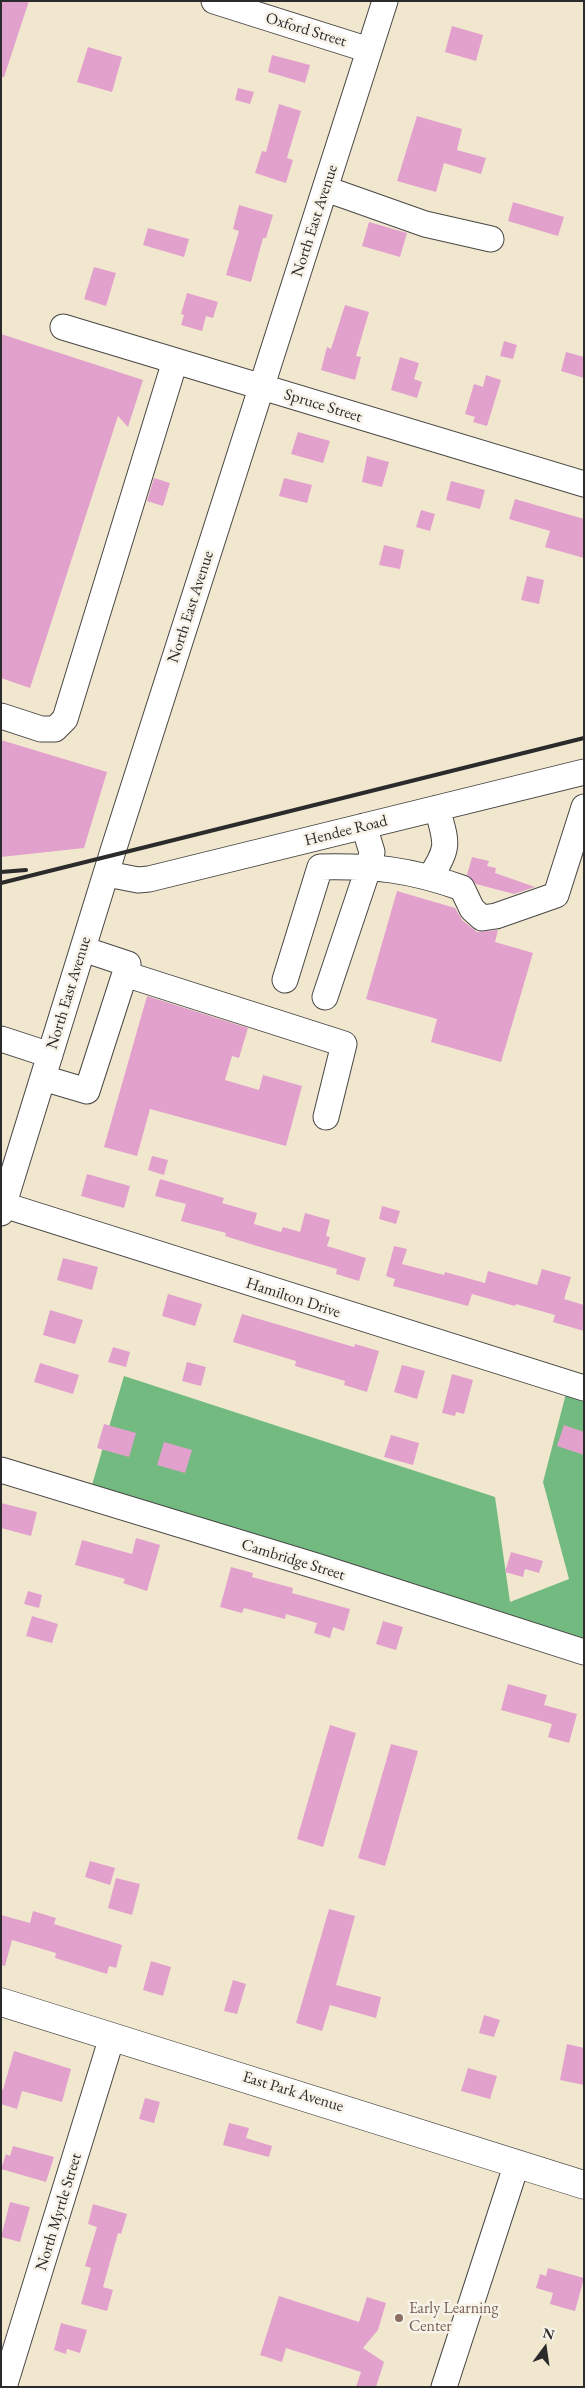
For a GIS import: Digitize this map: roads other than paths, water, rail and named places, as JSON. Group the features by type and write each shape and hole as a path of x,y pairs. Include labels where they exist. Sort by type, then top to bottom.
{"main road":[{"name":"East Park Avenue","path":"1,2002 584,2185"}],"street":[{"name":"Oxford Street","path":"214,1 370,50"},
{"name":"North East Avenue","path":"3,1209 83,949 385,1"},
{"path":"326,189 425,224 491,239"},
{"name":"Spruce Street","path":"62,326 584,484"},
{"path":"1,716 41,729 55,730 65,719 175,361"},
{"path":"573,774 567,786 584,799"},
{"name":"Hendee Road","path":"107,874 138,880 149,879 573,774"},
{"path":"285,980 320,867 369,866 430,877 462,888 472,909 482,918 496,916 556,895 584,807"},
{"path":"430,877 443,858 447,843 437,808"},
{"path":"325,997 369,866 372,852 364,826"},
{"path":"43,1078 87,1091 125,974 128,964 83,949"},
{"path":"125,974 344,1044 326,1117"},
{"path":"1,1040 50,1054"},
{"name":"Hamilton Drive","path":"3,1209 584,1388"},
{"name":"Cambridge Street","path":"1,1470 316,1566 584,1652"},
{"name":"North Myrtle Street","path":"4,2387 112,2037"},
{"path":"444,2387 516,2163"}],"railway":[{"path":"1,883 584,738"},
{"path":"1,872 26,870"}],"place":[{"name":"Early Learning Center","path":"399,2318"}]}
